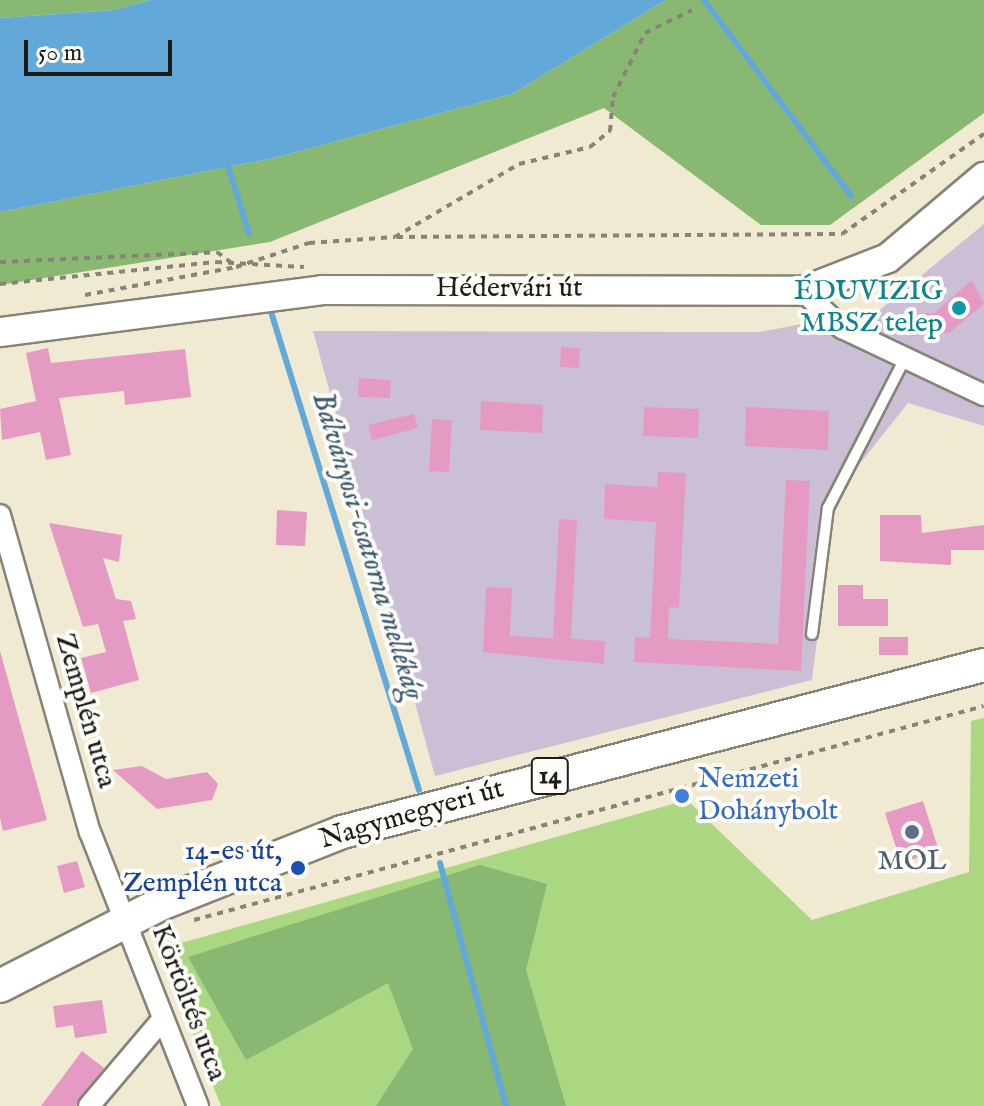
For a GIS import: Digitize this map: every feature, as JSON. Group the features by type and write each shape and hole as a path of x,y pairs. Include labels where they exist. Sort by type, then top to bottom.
{"main road":[{"name":"Nagymegyeri út","path":"0,986 126,920 381,820 984,665"}],"street":[{"name":"Hédervári út","path":"0,332 322,290 803,291 888,258 984,177"},
{"path":"803,291 842,328 903,362 984,395"},
{"name":"Zemplén utca","path":"0,515 90,832 126,920"},
{"name":"Körtöltés utca","path":"126,920 162,1020 198,1106"},
{"path":"89,1106 162,1020"}],"lane":[{"path":"812,634 828,508 903,362"}],"path":[{"path":"395,237 519,164 603,139 613,97 645,33 692,10"},
{"path":"68,298 236,267 309,243 395,237 842,234 984,134"},
{"path":"0,262 217,252 236,267"},
{"path":"0,284 216,262 236,267 314,267"},
{"path":"182,924 984,706"}],"shaded area":[{"path":"984,224 984,426 908,403 835,495 812,680 435,776 313,331 760,332 881,309"}],"green space":[{"path":"0,0 150,0 114,10 0,18"},
{"path":"666,0 984,0 984,113 830,225 761,225 604,108 270,242 0,285 0,212 274,158 512,94"},
{"path":"984,718 984,1106 221,1106 160,949 687,800 812,920 969,872 971,721"},
{"path":"480,865 547,884 526,970 566,1106 376,1106 413,1049 388,983 246,1060 188,957"}],"water":[{"path":"150,0 666,0 512,94 274,158 0,212 0,18 114,10"}],"building":[{"name":"ÉDUVIZIG MBSZ telep","path":"972,280 984,304 949,333 912,336 910,314 934,313"},
{"path":"561,347 580,348 579,368 560,367"},
{"path":"48,348 51,363 185,349 191,397 125,405 124,391 59,398 71,455 46,460 40,432 2,440 0,409 36,401 26,353"},
{"path":"359,378 391,380 390,398 358,397"},
{"path":"481,401 543,405 542,433 480,430"},
{"path":"644,407 699,409 698,438 643,436"},
{"path":"746,407 829,411 828,450 745,446"},
{"path":"414,414 418,428 372,440 368,425"},
{"path":"432,419 452,420 449,472 429,471"},
{"path":"658,472 686,473 679,608 669,607 668,639 778,644 786,480 810,481 801,671 634,662 635,637 650,638 656,522 604,519 605,484 657,487"},
{"path":"277,510 307,512 305,546 276,545"},
{"path":"880,515 921,515 922,533 984,525 984,550 951,550 951,565 880,561"},
{"path":"559,519 577,520 571,639 605,641 604,664 483,652 486,587 512,588 510,636 553,638"},
{"path":"49,523 122,535 119,562 103,558 116,599 131,601 136,619 123,621 139,680 91,693 81,658 106,652 98,624 83,627"},
{"path":"838,585 863,585 863,599 888,599 888,626 838,626"},
{"path":"879,637 908,637 908,655 879,655"},
{"path":"0,651 47,820 3,831 0,818"},
{"path":"142,766 166,779 207,772 218,784 212,800 157,809 113,770"},
{"name":"MOL","path":"923,801 939,851 901,863 885,813"},
{"path":"77,861 85,887 64,893 57,866"},
{"path":"102,1000 107,1033 75,1038 73,1025 56,1028 53,1006"},
{"path":"82,1051 104,1068 76,1106 41,1106"}],"waterway":[{"path":"704,0 851,196"},
{"name":"Bálványosi-csatorna mellékág","path":"226,160 249,233"},
{"name":"Bálványosi-csatorna mellékág","path":"272,315 419,790"},
{"name":"Bálványosi-csatorna mellékág","path":"440,863 506,1106"}],"place":[{"name":"ÉDUVIZIG MBSZ telep","path":"959,308"},
{"name":"Nemzeti Dohánybolt","path":"682,796"},
{"name":"MOL","path":"912,832"},
{"name":"14-es út, Zemplén utca","path":"298,868"}]}
